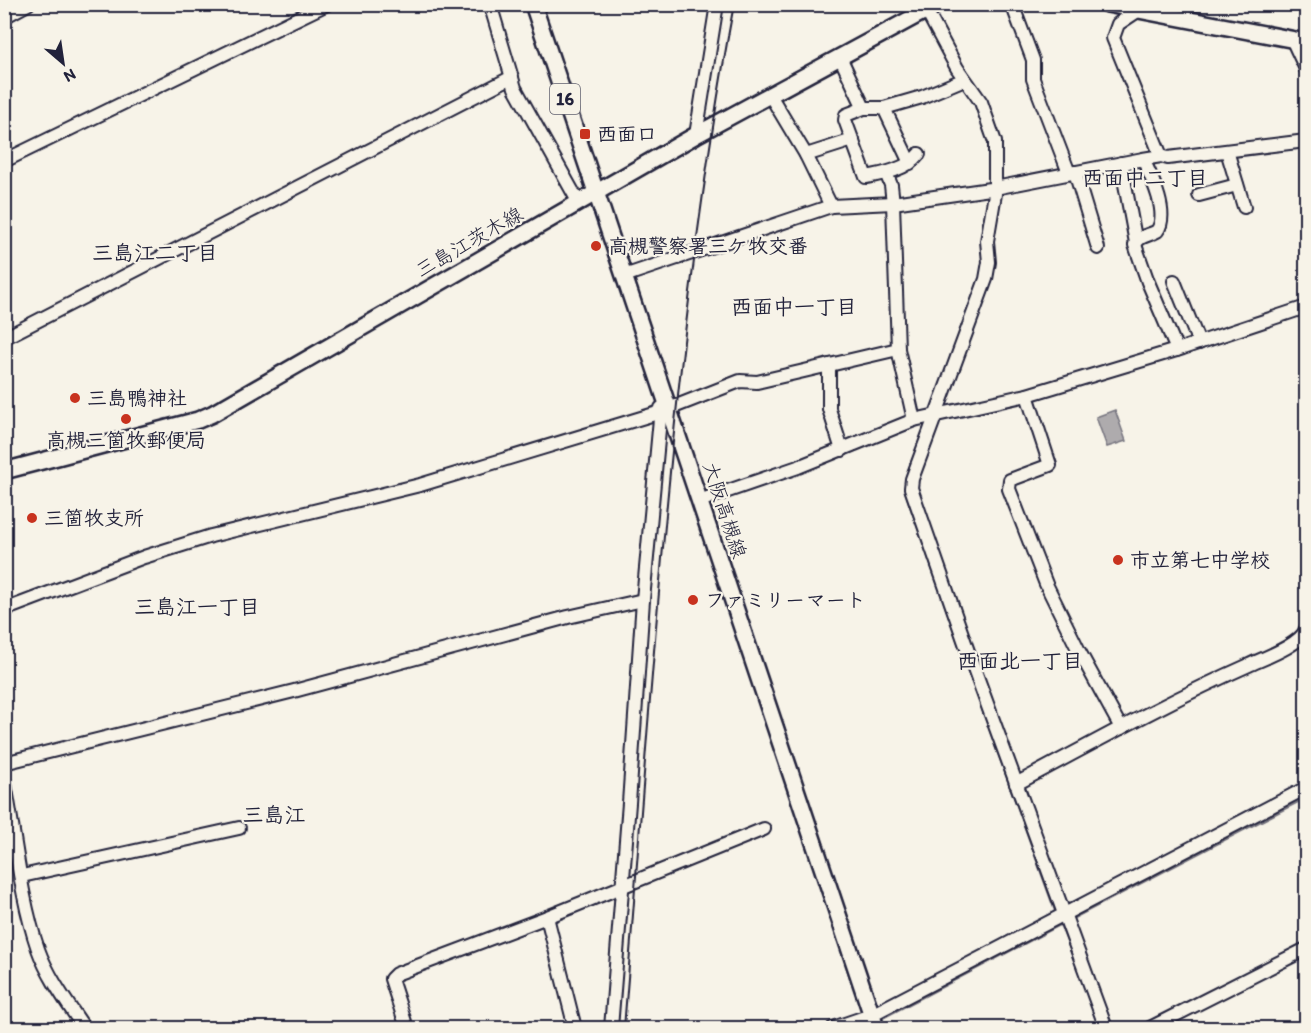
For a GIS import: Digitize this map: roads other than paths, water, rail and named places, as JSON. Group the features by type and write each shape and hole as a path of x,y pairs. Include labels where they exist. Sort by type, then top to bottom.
{"main road":[{"name":"大阪高槻線","path":"533,4 664,390 665,411 699,501 873,1022"},
{"path":"1107,4 1139,7 1299,40"},
{"name":"三島江茨木線","path":"4,471 205,417 696,135 927,8"}],"street":[{"path":"4,18 28,4"},
{"path":"4,160 327,4"},
{"path":"490,4 520,99 579,202"},
{"path":"696,135 717,4"},
{"path":"1012,4 1033,60 1032,79 1072,173 1098,248"},
{"path":"1139,7 1118,24 1113,38 1161,156"},
{"path":"927,8 948,53 984,108 995,142 995,188 987,241 989,262 986,279 912,479 911,488 1106,1029"},
{"path":"1299,40 1306,69"},
{"path":"840,57 864,108"},
{"path":"4,338 512,77"},
{"path":"884,108 915,158 886,173 866,177 846,115 864,108 884,108 922,97 960,81"},
{"path":"770,95 806,155 831,206"},
{"path":"806,155 853,140"},
{"path":"624,276 831,206 893,203 995,188 1161,156 1168,158 1306,141"},
{"path":"1227,151 1244,207"},
{"path":"1136,243 1142,237 1157,231 1162,220 1155,184 1143,159"},
{"path":"1121,163 1136,245 1148,282 1178,350"},
{"path":"886,173 891,185 893,203 898,349 914,420"},
{"path":"1199,195 1237,185"},
{"path":"1174,281 1199,343"},
{"path":"699,501 842,450 914,420 1027,395 1178,350 1306,307"},
{"path":"4,610 144,557 211,537 420,485 665,411 740,381 757,382 898,349"},
{"path":"829,365 829,409 842,450"},
{"path":"1027,395 1050,465 1010,480 1009,489 1046,584 1121,728"},
{"path":"611,1029 643,600 665,411"},
{"path":"4,763 294,691 568,617 643,600"},
{"path":"1016,784 1193,691 1281,651 1305,634 1306,629"},
{"path":"4,779 28,912 38,949 45,966 84,1029"},
{"path":"833,1029 873,1022 1064,915 1306,788"},
{"path":"22,876 240,828"},
{"path":"407,1029 391,979 396,974 547,917 764,829"},
{"path":"547,917 575,1029"},
{"path":"1150,1029 1306,949"}],"waterway":[{"path":"927,422 907,473 905,492 1056,914"},
{"path":"1070,920 1306,798"},
{"path":"1059,922 1086,990"},
{"path":"879,1020 1060,925"},
{"path":"857,1028 868,1025"}],"railway":[{"path":"624,1028 654,643 679,386 712,131 734,4"}],"place":[{"name":"西面口","path":"585,134"},
{"name":"高槻警察署三ケ牧交番","path":"596,246"},
{"name":"三島鴨神社","path":"75,398"},
{"name":"高槻三箇牧郵便局","path":"126,419"},
{"name":"三箇牧支所","path":"32,518"},
{"name":"市立第七中学校","path":"1118,560"},
{"name":"ファミリーマート","path":"693,600"}],"district":[{"name":"西面中二丁目","path":"1145,178"},
{"name":"三島江二丁目","path":"155,253"},
{"name":"西面中一丁目","path":"794,307"},
{"name":"三島江一丁目","path":"197,607"},
{"name":"西面北一丁目","path":"1020,661"},
{"name":"三島江","path":"274,815"}]}
